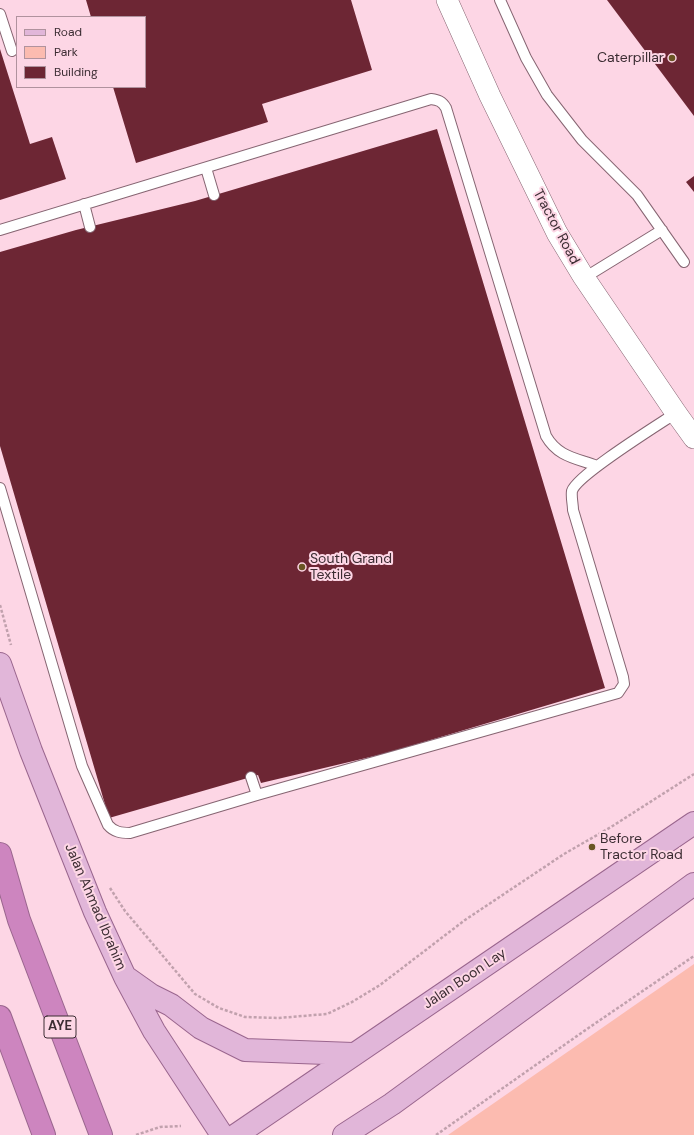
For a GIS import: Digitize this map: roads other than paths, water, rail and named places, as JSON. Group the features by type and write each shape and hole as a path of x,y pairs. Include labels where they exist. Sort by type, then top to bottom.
{"highway":[{"name":"AYE","path":"0,854 19,920 100,1135"},
{"path":"0,1017 44,1135"}],"main road":[{"name":"Jalan Ahmad Ibrahim","path":"6,657 31,751 95,912 125,977 154,1031 222,1135"},
{"name":"Jalan Boon Lay","path":"236,1135 694,823"},
{"path":"344,1135 392,1104 694,884"},
{"path":"125,977 151,995 171,1005 201,1028 245,1050 353,1054"},
{"path":"373,1135 392,1104"}],"street":[{"name":"Tractor Road","path":"447,0 490,96 557,233 584,278 694,438"}],"lane":[{"path":"500,0 526,58 547,95 582,140 637,195 684,262"},
{"path":"0,14 12,51"},
{"path":"0,230 431,99 439,100 444,104 546,436 551,445 559,452 597,466"},
{"path":"206,168 214,195"},
{"path":"84,204 90,227"},
{"path":"584,278 662,230"},
{"path":"0,488 82,766 108,825 112,830 120,833 130,833 384,757 618,693 624,684 623,677 576,517 572,502 572,491 576,484 597,466 676,413"},
{"path":"251,777 257,795"}],"place":[{"name":"Caterpillar","path":"672,58"},
{"name":"South Grand Textile","path":"302,567"},
{"name":"Before Tractor Road","path":"592,847"}]}
